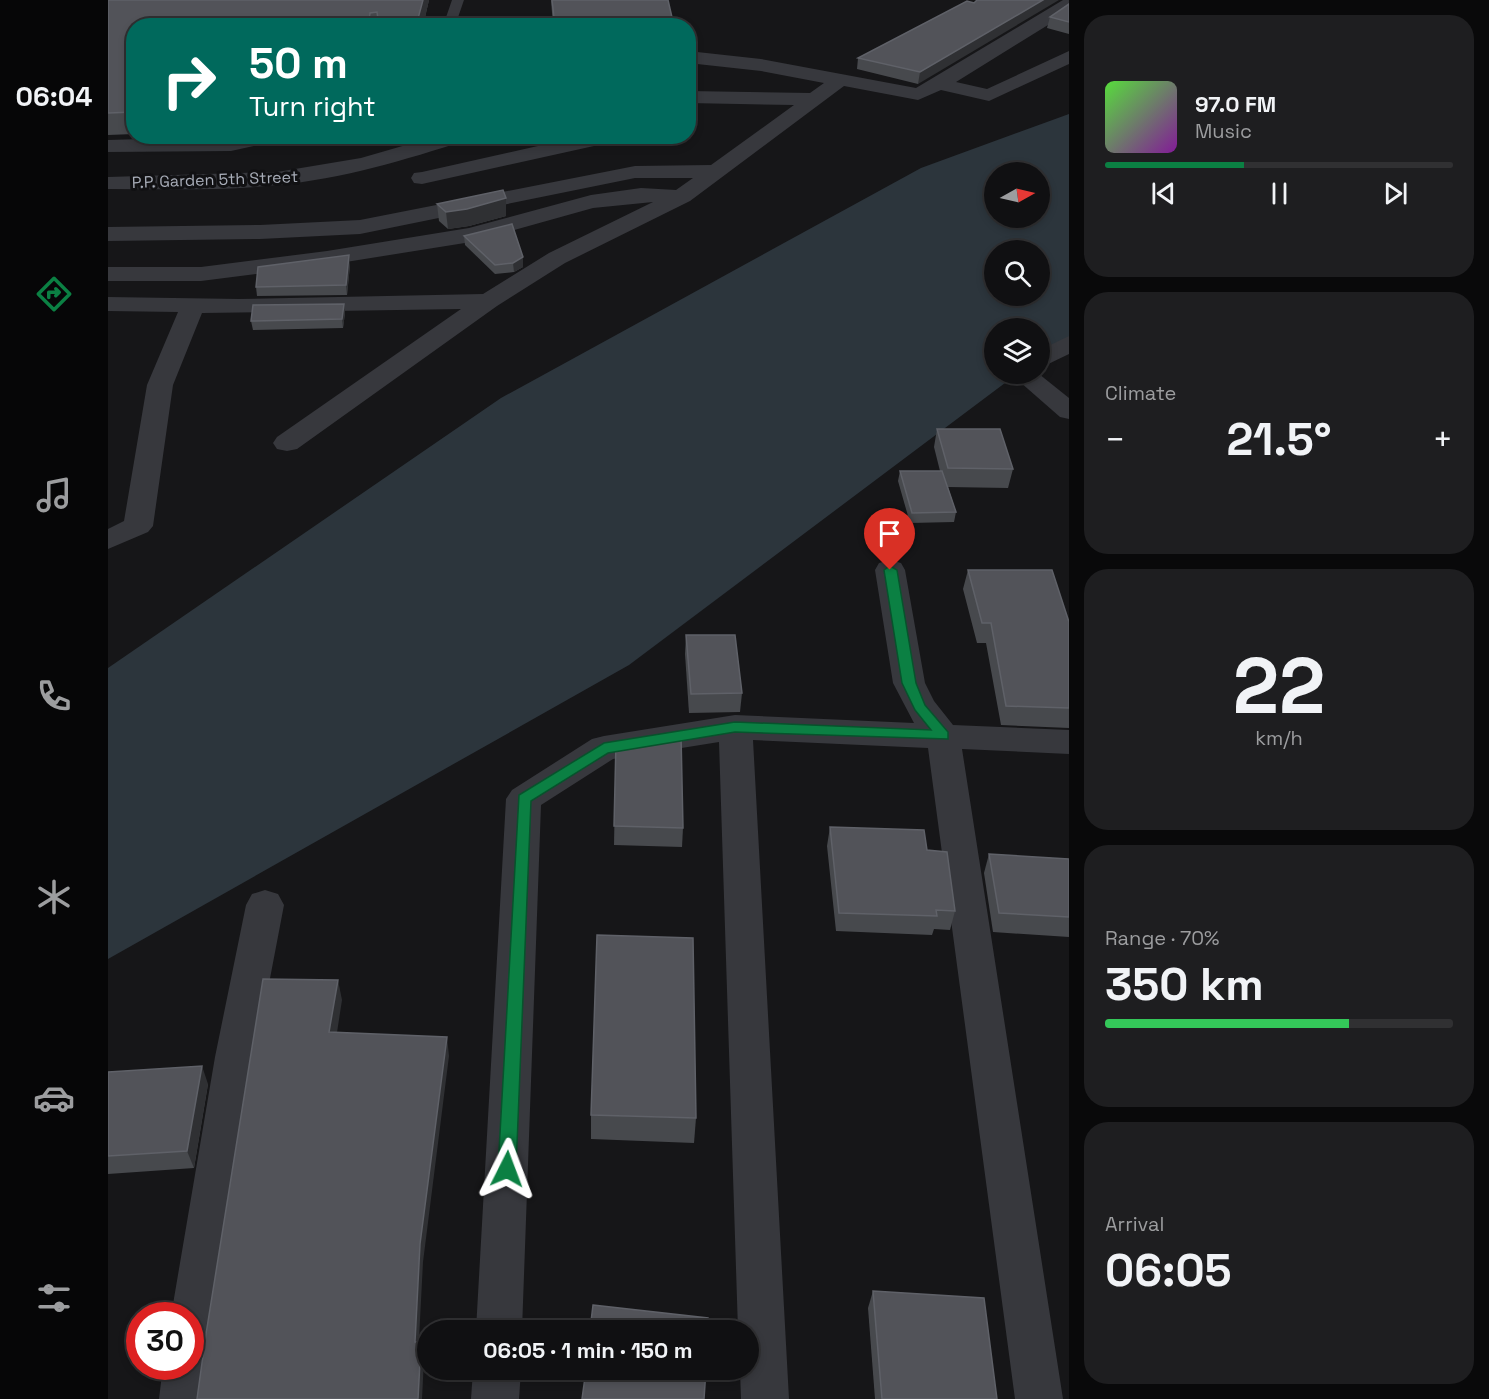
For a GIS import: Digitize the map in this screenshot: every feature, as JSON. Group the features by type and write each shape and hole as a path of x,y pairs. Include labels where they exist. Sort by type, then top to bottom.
{"street":[{"path":"696,58 761,65 918,94 939,84 1069,4"},
{"path":"939,84 989,95 1069,57"},
{"path":"287,443 488,301 557,258 682,196 840,80"},
{"path":"696,97 815,99"},
{"path":"108,146 236,144"},
{"name":"P.P. Garden 5th Street","path":"108,183 197,182 299,176 400,155 435,144"},
{"path":"422,178 576,144"},
{"path":"108,234 260,232 360,227 635,172 718,171"},
{"path":"108,274 201,274 327,258 471,235 591,202 641,195 682,196"},
{"path":"108,304 193,306 488,301"},
{"path":"108,540 138,526 160,385 193,306"},
{"path":"1050,354 1069,344"},
{"path":"1036,384 1069,411"},
{"path":"890,570 909,683 920,707 943,735 1039,1399"},
{"path":"735,727 765,1399"},
{"path":"499,1320 524,799 604,748 735,727 1069,742"},
{"path":"197,1302 235,1058 265,905"},
{"path":"183,1399 185,1380"},
{"path":"495,1399 496,1380"}],"lane":[{"path":"452,18 458,0"}],"shaded area":[{"path":"1069,114 1069,344 1050,354 1050,318 984,318 984,384 1004,384 629,665 108,959 108,668 501,398 921,168"}],"building":[{"path":"108,0 423,0 418,18 378,18 377,12 370,13 370,18 126,18 126,112 108,113"},
{"path":"552,0 668,0 672,18 554,18"},
{"path":"977,0 1043,0 920,72 858,58 967,1 974,3"},
{"path":"1069,4 1069,22 1050,17"},
{"path":"503,190 506,198 467,209 446,212 437,204"},
{"path":"512,224 523,257 513,263 495,265 464,236"},
{"path":"349,255 346,285 256,287 258,267"},
{"path":"344,304 342,319 251,321 253,305"},
{"path":"937,429 1000,429 1013,469 948,468"},
{"path":"900,471 942,471 956,512 912,513"},
{"path":"968,570 1052,570 1069,622 1069,708 1006,706 991,623 982,623"},
{"path":"686,635 735,635 742,693 691,694"},
{"path":"661,735 681,735 683,828 614,826 616,742"},
{"path":"830,827 924,830 927,850 947,852 955,911 936,910 937,916 839,913"},
{"path":"989,854 1069,859 1069,917 999,913"},
{"path":"597,935 693,938 696,1118 591,1115"},
{"path":"263,979 338,980 329,1032 447,1037 420,1244 415,1342 417,1342 417,1380 419,1380 418,1399 197,1399 200,1380 204,1380 206,1334"},
{"path":"202,1066 187,1151 108,1156 108,1072"},
{"path":"873,1291 984,1298 997,1399 882,1399"},
{"path":"593,1305 708,1318 708,1320 591,1320"},
{"path":"585,1380 705,1380 704,1399 582,1399"}],"route":[{"path":"507,1169 524,799 604,748 735,727 943,735 920,707 909,683 890,570"}]}
